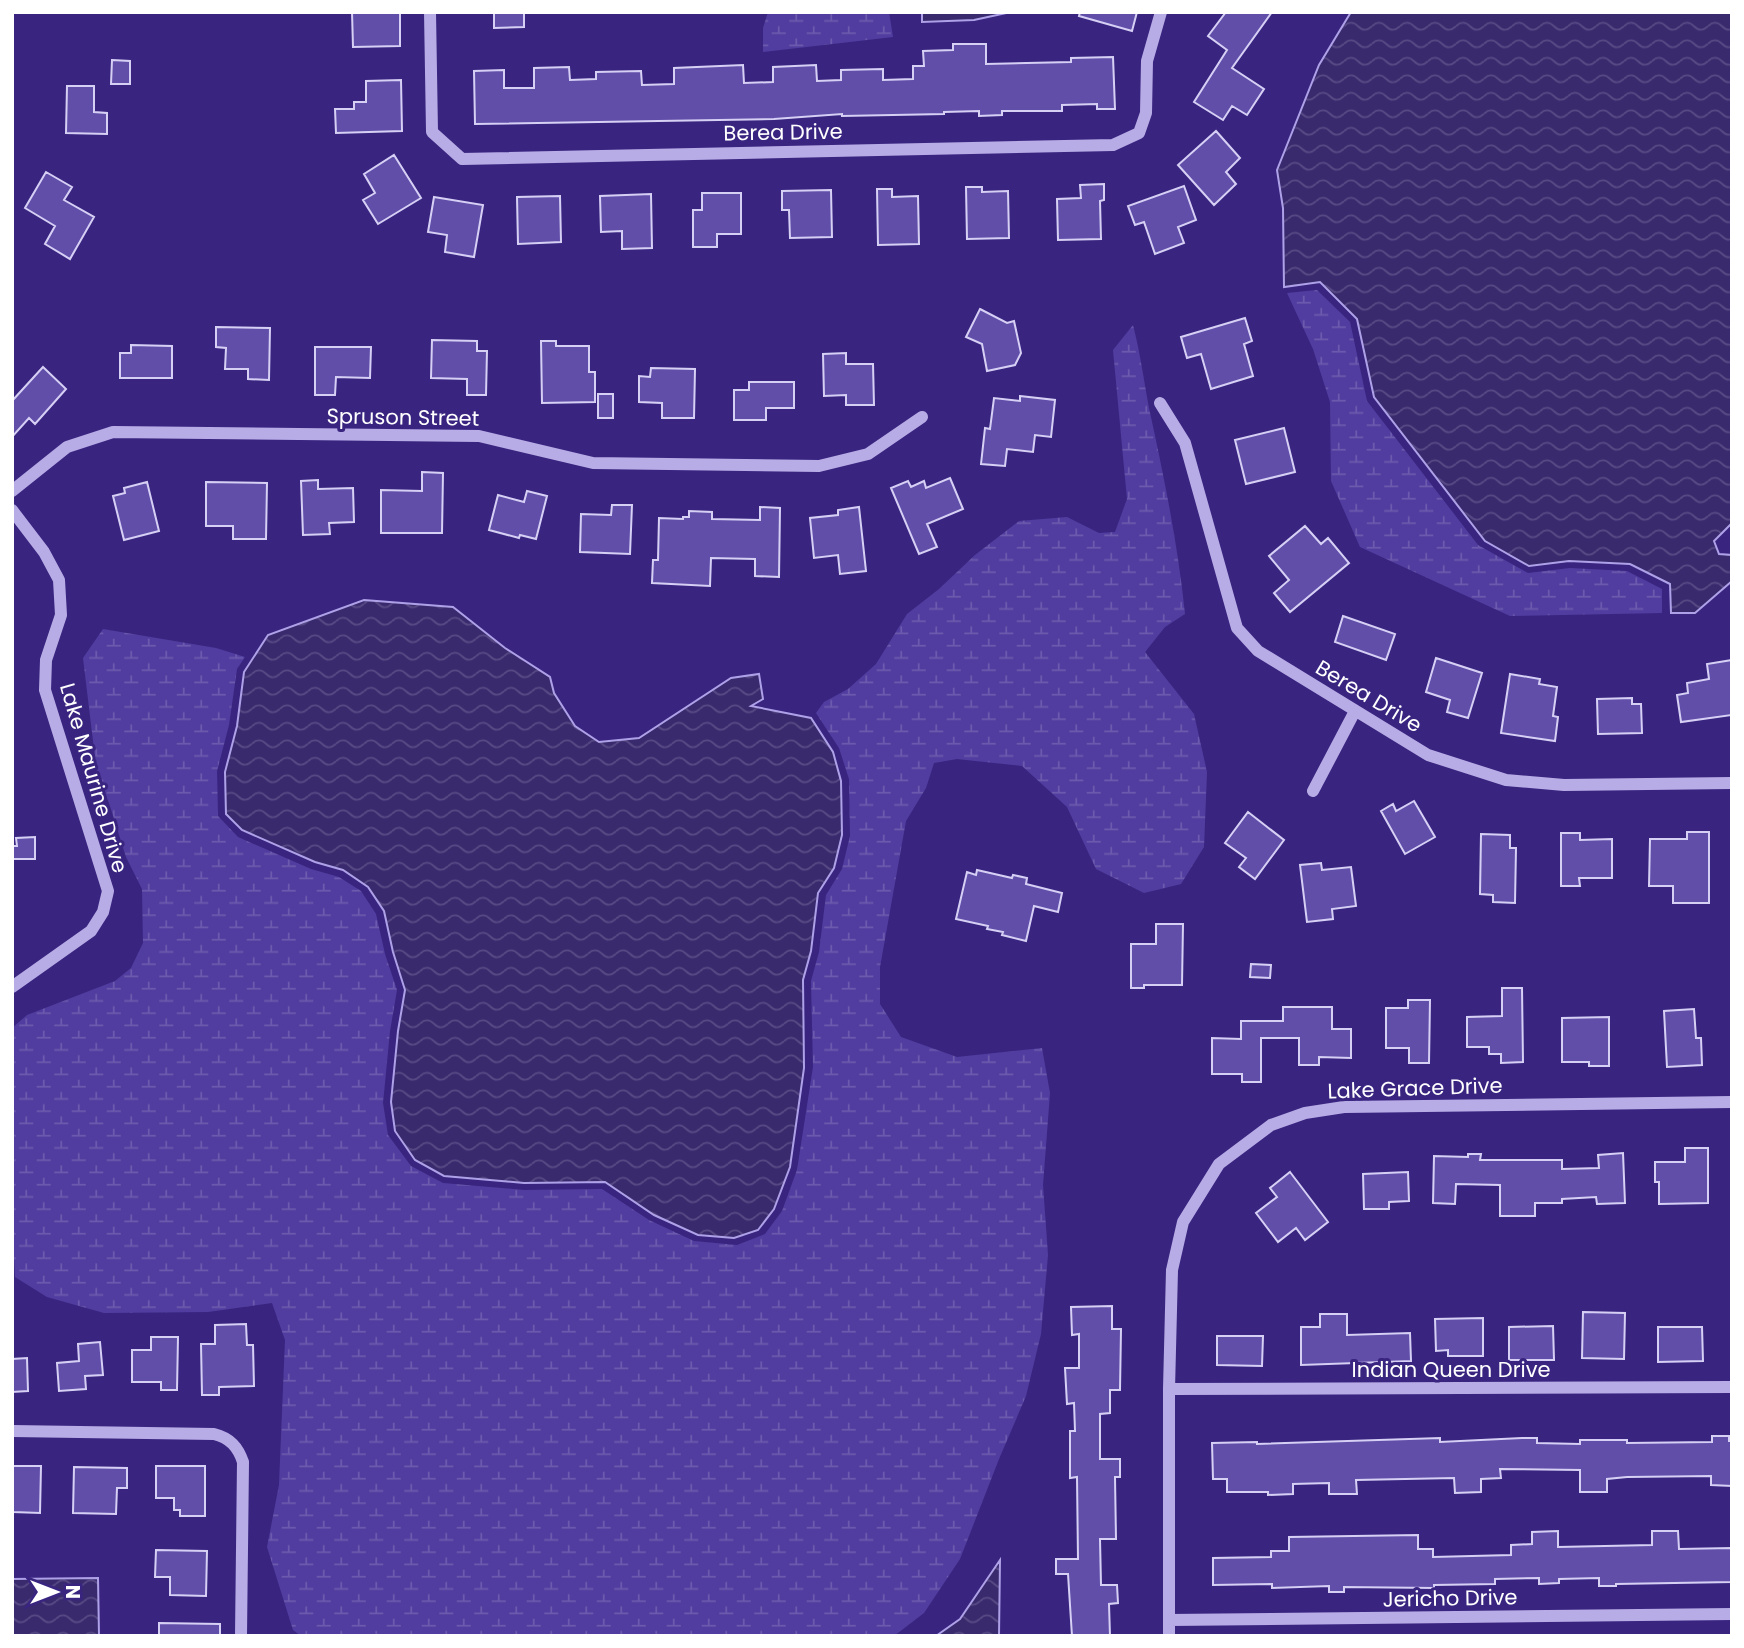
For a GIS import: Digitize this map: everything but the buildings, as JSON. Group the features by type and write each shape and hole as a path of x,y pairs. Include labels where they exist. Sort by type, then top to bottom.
{"street":[{"name":"Berea Drive","path":"430,12 432,132 462,159 1113,145 1139,133 1146,113 1147,61 1161,12"},
{"name":"Berea Drive","path":"1160,403 1185,443 1237,628 1258,650 1428,755 1506,779 1564,785 1732,783"},
{"name":"Spruson Street","path":"12,491 67,447 113,432 479,436 593,463 819,466 869,454 922,417"},
{"name":"Lake Maurine Drive","path":"12,510 44,552 59,580 61,615 46,660 45,690 108,891 103,912 91,931 12,987"},
{"path":"1313,791 1355,711"},
{"name":"Lake Grace Drive","path":"1169,1636 1172,1270 1184,1223 1219,1164 1271,1125 1305,1112 1344,1107 1732,1102"},
{"name":"Indian Queen Drive","path":"1169,1389 1732,1387"},
{"path":"12,1431 214,1434 232,1443 240,1451 243,1462 242,1636"},
{"name":"Jericho Drive","path":"1169,1620 1732,1614"}],"green space":[{"path":"768,12 889,12 893,37 763,52 763,28"},
{"path":"1317,290 1350,322 1367,401 1478,545 1528,573 1570,568 1627,571 1662,589 1662,613 1510,616 1360,547 1331,481 1330,402 1313,349 1287,293"},
{"path":"1133,325 1170,511 1185,614 1165,627 1145,652 1194,714 1207,772 1204,847 1181,884 1144,893 1096,869 1067,807 1022,766 957,759 934,763 926,788 906,821 880,967 880,1004 901,1037 957,1057 1042,1048 1050,1093 1043,1185 1048,1255 1041,1334 1026,1396 960,1559 924,1613 894,1636 301,1636 293,1630 267,1547 279,1485 285,1340 272,1303 208,1312 104,1313 47,1297 15,1277 12,1220 12,1028 27,1015 115,981 131,968 143,943 142,889 126,857 97,774 83,658 103,629 216,648 245,657 237,669 229,725 217,771 218,816 238,837 311,869 339,877 361,891 376,914 397,990 383,1103 388,1135 411,1166 443,1183 524,1190 602,1189 649,1220 694,1241 737,1245 765,1234 782,1211 797,1170 813,1067 811,981 819,952 826,895 842,869 850,836 849,779 839,748 816,713 824,702 848,689 876,664 907,614 1019,521 1067,517 1099,533 1115,532 1127,499 1113,350"}],"water":[{"path":"922,12 1011,12 974,20 922,22"},
{"path":"1351,12 1732,12 1732,523 1714,541 1719,554 1732,555 1732,581 1695,613 1671,613 1670,584 1630,564 1569,561 1529,566 1485,541 1374,397 1357,319 1320,282 1284,287 1283,208 1277,170 1319,65"},
{"path":"364,600 453,607 505,648 550,677 554,693 575,726 599,742 639,738 731,678 759,674 763,699 751,706 811,718 833,752 841,781 842,835 834,868 818,893 811,951 803,980 804,1068 790,1167 774,1209 758,1230 734,1238 698,1235 654,1215 605,1182 524,1183 444,1176 415,1160 395,1131 391,1102 405,990 384,911 368,887 343,870 315,862 242,830 226,814 225,772 237,726 244,672 268,635"},
{"path":"1000,1560 999,1636 936,1636 960,1619"},
{"path":"98,1578 99,1636 12,1636 12,1579"}]}
